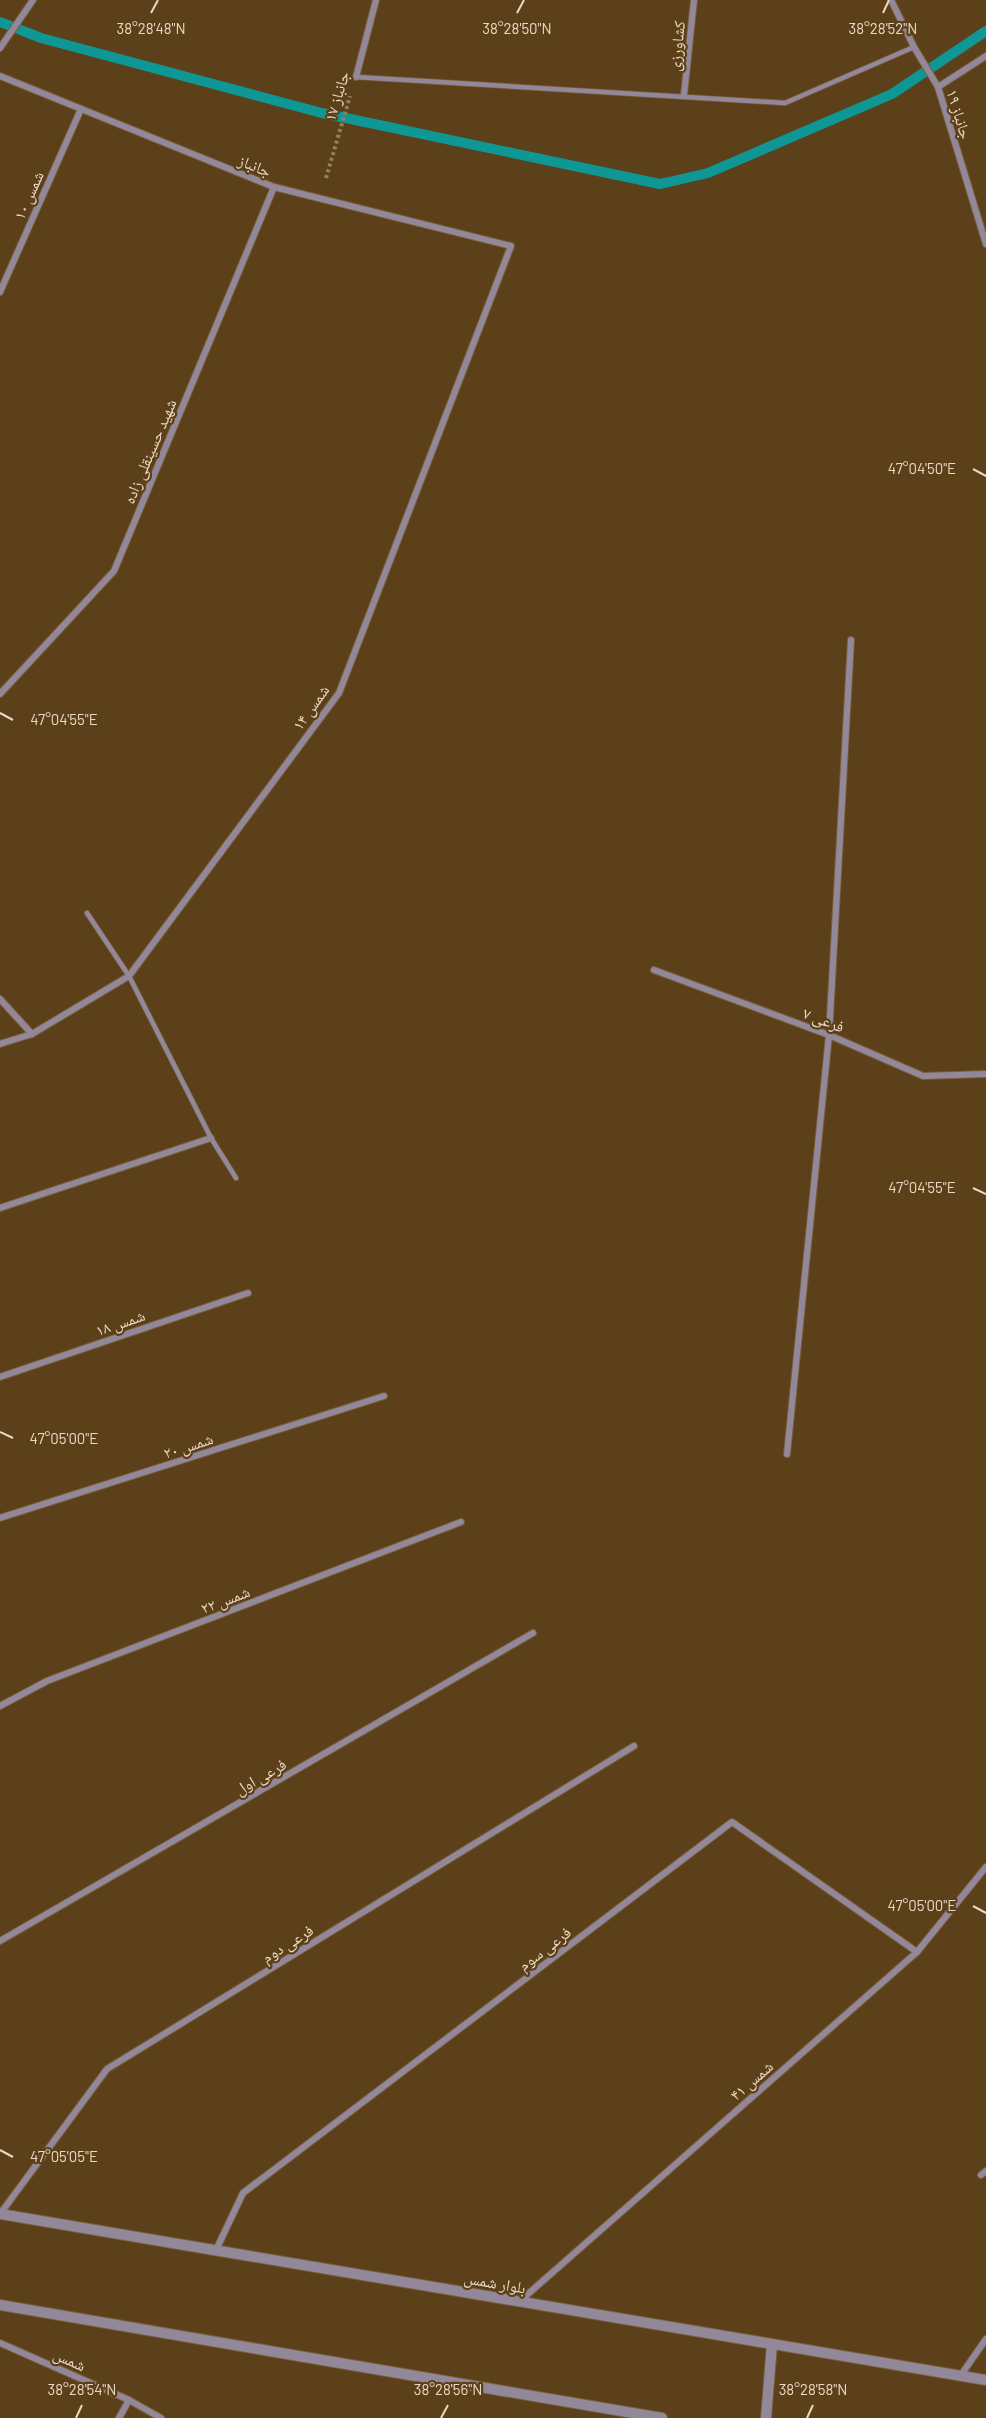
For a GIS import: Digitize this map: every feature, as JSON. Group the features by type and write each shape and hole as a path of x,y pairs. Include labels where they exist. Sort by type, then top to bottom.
{"street":[{"path":"0,48 33,0"},
{"name":"جانباز ۱۷","path":"356,77 376,0"},
{"name":"کشاورزی","path":"684,95 694,0"},
{"name":"جانباز ۱۹","path":"891,0 914,47 938,87 986,244"},
{"path":"938,87 986,56"},
{"name":"جانباز","path":"0,76 274,187 510,246"},
{"name":"شمس ۱۰","path":"0,292 81,109"},
{"name":"شهید حسینقلی زاده","path":"0,694 114,571 274,187"},
{"name":"شمس ۱۴","path":"0,1044 32,1034 129,976 339,693 510,246"},
{"path":"787,1454 829,1035 851,640"},
{"name":"فرعی ۷","path":"654,970 829,1035 923,1076 986,1074"},
{"path":"0,999 32,1034"},
{"path":"0,1208 211,1138"},
{"name":"شمس ۱۸","path":"0,1377 248,1293"},
{"name":"شمس ۲۰","path":"0,1518 384,1396"},
{"name":"شمس ۲۲","path":"0,1706 47,1682 461,1522"},
{"name":"فرعی اول","path":"0,1941 534,1634"},
{"name":"فرعی دوم","path":"0,2214 107,2069 634,1746"},
{"name":"فرعی سوم","path":"216,2250 243,2193 732,1822 917,1952"},
{"name":"شمس ۴۱","path":"520,2301 917,1952 986,1867"},
{"name":"بلوار شمس","path":"0,2214 986,2380"},
{"path":"0,2305 662,2418"},
{"path":"961,2376 986,2339"},
{"name":"شمس","path":"0,2343 129,2400 161,2418"},
{"path":"766,2418 772,2344"},
{"path":"119,2418 129,2400"}],"lane":[{"path":"356,77 684,95 785,103 914,47"},
{"path":"87,913 129,976 211,1138 236,1178"}],"path":[{"name":"جانباز ۱۷","path":"319,198 356,77"}],"waterway":[{"path":"0,22 41,38 322,113 660,184 708,173 892,94 986,31"}]}
